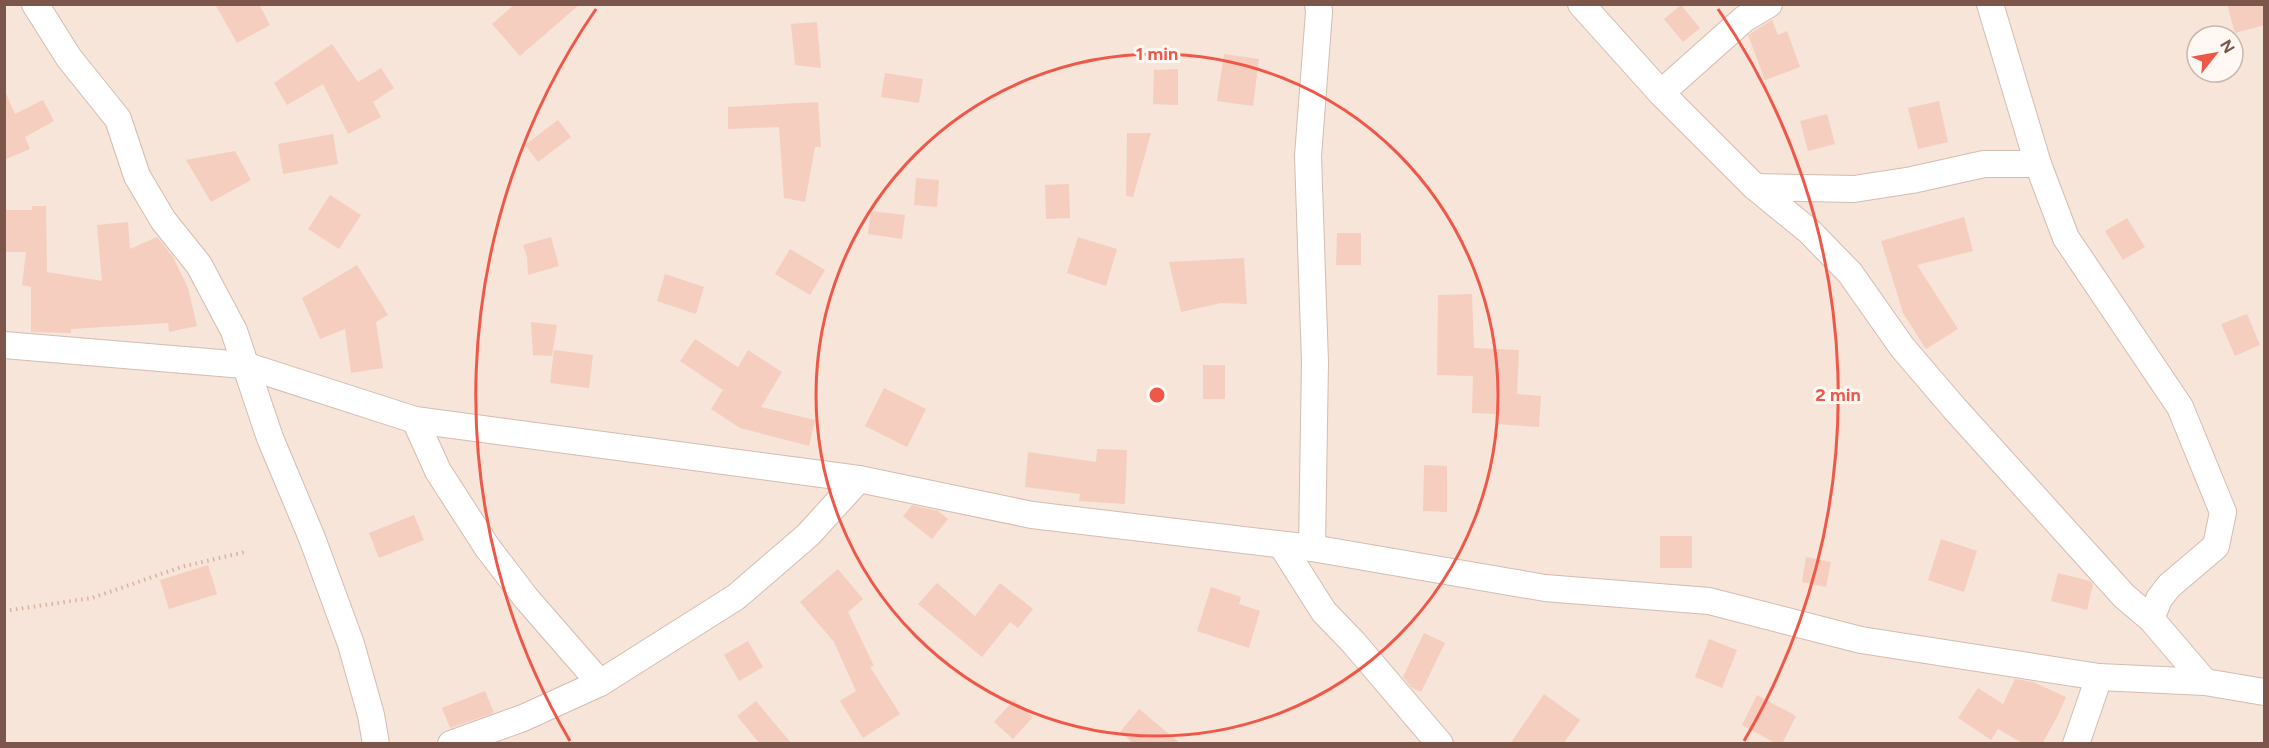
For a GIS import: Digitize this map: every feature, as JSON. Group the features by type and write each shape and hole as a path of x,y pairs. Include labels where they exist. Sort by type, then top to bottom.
{"street":[{"path":"35,4 69,58 118,119 137,176 163,220 199,265 234,331 270,438 312,538 351,644 376,744"},
{"path":"1312,548 1315,362 1308,156 1318,4"},
{"path":"1581,4 1661,93 1755,187 1809,231 1850,273 1902,347 1955,409 2124,596 2151,619 2205,682"},
{"path":"1661,93 1744,19 1769,4"},
{"path":"1990,4 2038,164 2066,238 2180,407 2223,512 2216,546 2169,586 2159,598 2151,619"},
{"path":"1755,187 1854,189 1912,180 1984,164 2038,164"},
{"path":"4,345 244,365 415,420 859,479 1032,515 1312,548 1545,588 1709,601 1861,640 2099,677 2205,682 2265,692"},
{"path":"415,420 438,471 487,547 526,598 600,683"},
{"path":"452,744 523,718 600,683 736,597 808,535 859,479"},
{"path":"1282,546 1324,612 1353,642 1440,744"},
{"path":"2076,744 2099,677"}],"path":[{"path":"4,611 92,598 181,567 244,552"}],"shaded area":[{"path":"5,5 2264,5 2264,743 5,743"}],"building":[{"path":"215,4 259,4 270,25 237,43"},
{"path":"515,4 580,4 520,56 492,24"},
{"path":"2227,4 2265,4 2265,25 2245,30 2245,24 2233,24"},
{"path":"1681,5 1700,28 1683,42 1664,19"},
{"path":"1772,20 1778,35 1787,31 1800,67 1765,80 1748,35"},
{"path":"817,22 821,68 795,65 791,24"},
{"path":"332,44 358,82 381,68 394,88 373,102 381,117 348,134 323,84 287,105 274,83"},
{"path":"1224,54 1259,59 1253,106 1217,101"},
{"path":"1178,69 1178,105 1153,104 1154,70"},
{"path":"885,73 923,79 919,103 881,97"},
{"path":"4,89 15,114 43,100 54,121 25,137 30,149 4,160"},
{"path":"1939,101 1948,142 1918,149 1908,108"},
{"path":"818,102 821,147 815,147 805,202 784,198 779,127 728,129 728,107"},
{"path":"1827,114 1835,144 1808,151 1800,121"},
{"path":"558,120 571,137 538,162 525,145"},
{"path":"1127,133 1151,133 1133,197 1126,196"},
{"path":"333,134 338,164 283,174 278,144"},
{"path":"235,151 251,180 211,202 186,160"},
{"path":"916,178 939,180 937,207 914,205"},
{"path":"1069,184 1070,218 1046,219 1045,185"},
{"path":"330,195 361,215 339,249 308,229"},
{"path":"32,206 46,206 47,272 102,281 97,225 128,222 130,249 157,237 173,257 188,288 197,326 169,332 168,323 71,329 71,333 31,332 31,287 22,285 26,252 4,252 4,210 32,210"},
{"path":"871,211 905,215 902,239 868,234"},
{"path":"1964,217 1973,251 1917,265 1958,329 1926,349 1903,313 1881,241"},
{"path":"2127,218 2145,247 2123,260 2105,231"},
{"path":"1337,233 1361,233 1361,265 1336,265"},
{"path":"551,237 559,266 528,275 527,257 523,245"},
{"path":"1078,237 1117,249 1106,286 1067,273"},
{"path":"790,249 825,270 810,295 775,274"},
{"path":"1244,258 1247,304 1221,303 1181,312 1169,262"},
{"path":"357,265 388,315 376,322 383,368 351,373 345,329 320,339 302,298"},
{"path":"665,274 704,287 696,314 657,301"},
{"path":"1472,294 1474,348 1519,350 1517,394 1541,396 1539,427 1496,424 1497,414 1472,413 1473,376 1437,375 1438,295"},
{"path":"2247,314 2260,345 2235,356 2221,324"},
{"path":"531,322 557,325 552,356 533,355"},
{"path":"695,339 738,367 748,350 782,372 761,407 815,420 809,446 740,428 711,409 723,390 680,361"},
{"path":"554,350 593,355 589,388 550,383"},
{"path":"1203,365 1225,365 1225,399 1203,399"},
{"path":"884,388 926,409 907,447 865,426"},
{"path":"1097,449 1127,450 1125,504 1079,501 1080,494 1025,487 1028,452 1096,462"},
{"path":"1424,465 1447,466 1447,512 1423,511"},
{"path":"912,505 938,511 948,519 932,539 903,516"},
{"path":"414,515 424,540 379,558 369,533"},
{"path":"1660,536 1692,536 1692,568 1660,568"},
{"path":"1941,539 1977,551 1964,592 1928,580"},
{"path":"1806,557 1831,562 1826,587 1802,582"},
{"path":"208,565 217,594 169,609 160,580"},
{"path":"838,569 863,599 848,612 874,666 870,667 900,714 863,738 840,701 856,691 834,642 800,602"},
{"path":"2058,573 2090,581 2093,584 2087,610 2051,601"},
{"path":"937,583 975,616 1000,583 1033,609 1018,628 1010,622 982,657 918,604"},
{"path":"1211,587 1241,597 1239,604 1260,611 1249,648 1197,631"},
{"path":"1424,633 1445,643 1421,692 1411,687 1403,677"},
{"path":"1709,639 1737,650 1722,688 1695,677"},
{"path":"748,641 763,667 739,681 724,655"},
{"path":"2015,679 2033,682 2066,697 2042,744 2024,744 1998,729 1991,740 1958,718 1978,688 2003,704"},
{"path":"485,691 494,713 450,728 442,708"},
{"path":"1544,694 1580,720 1563,744 1510,744"},
{"path":"1757,695 1796,716 1782,744 1777,744 1742,725"},
{"path":"1014,700 1033,717 1013,739 994,722"},
{"path":"756,701 792,744 760,744 737,716"},
{"path":"1139,709 1181,744 1134,744 1120,732"}]}
